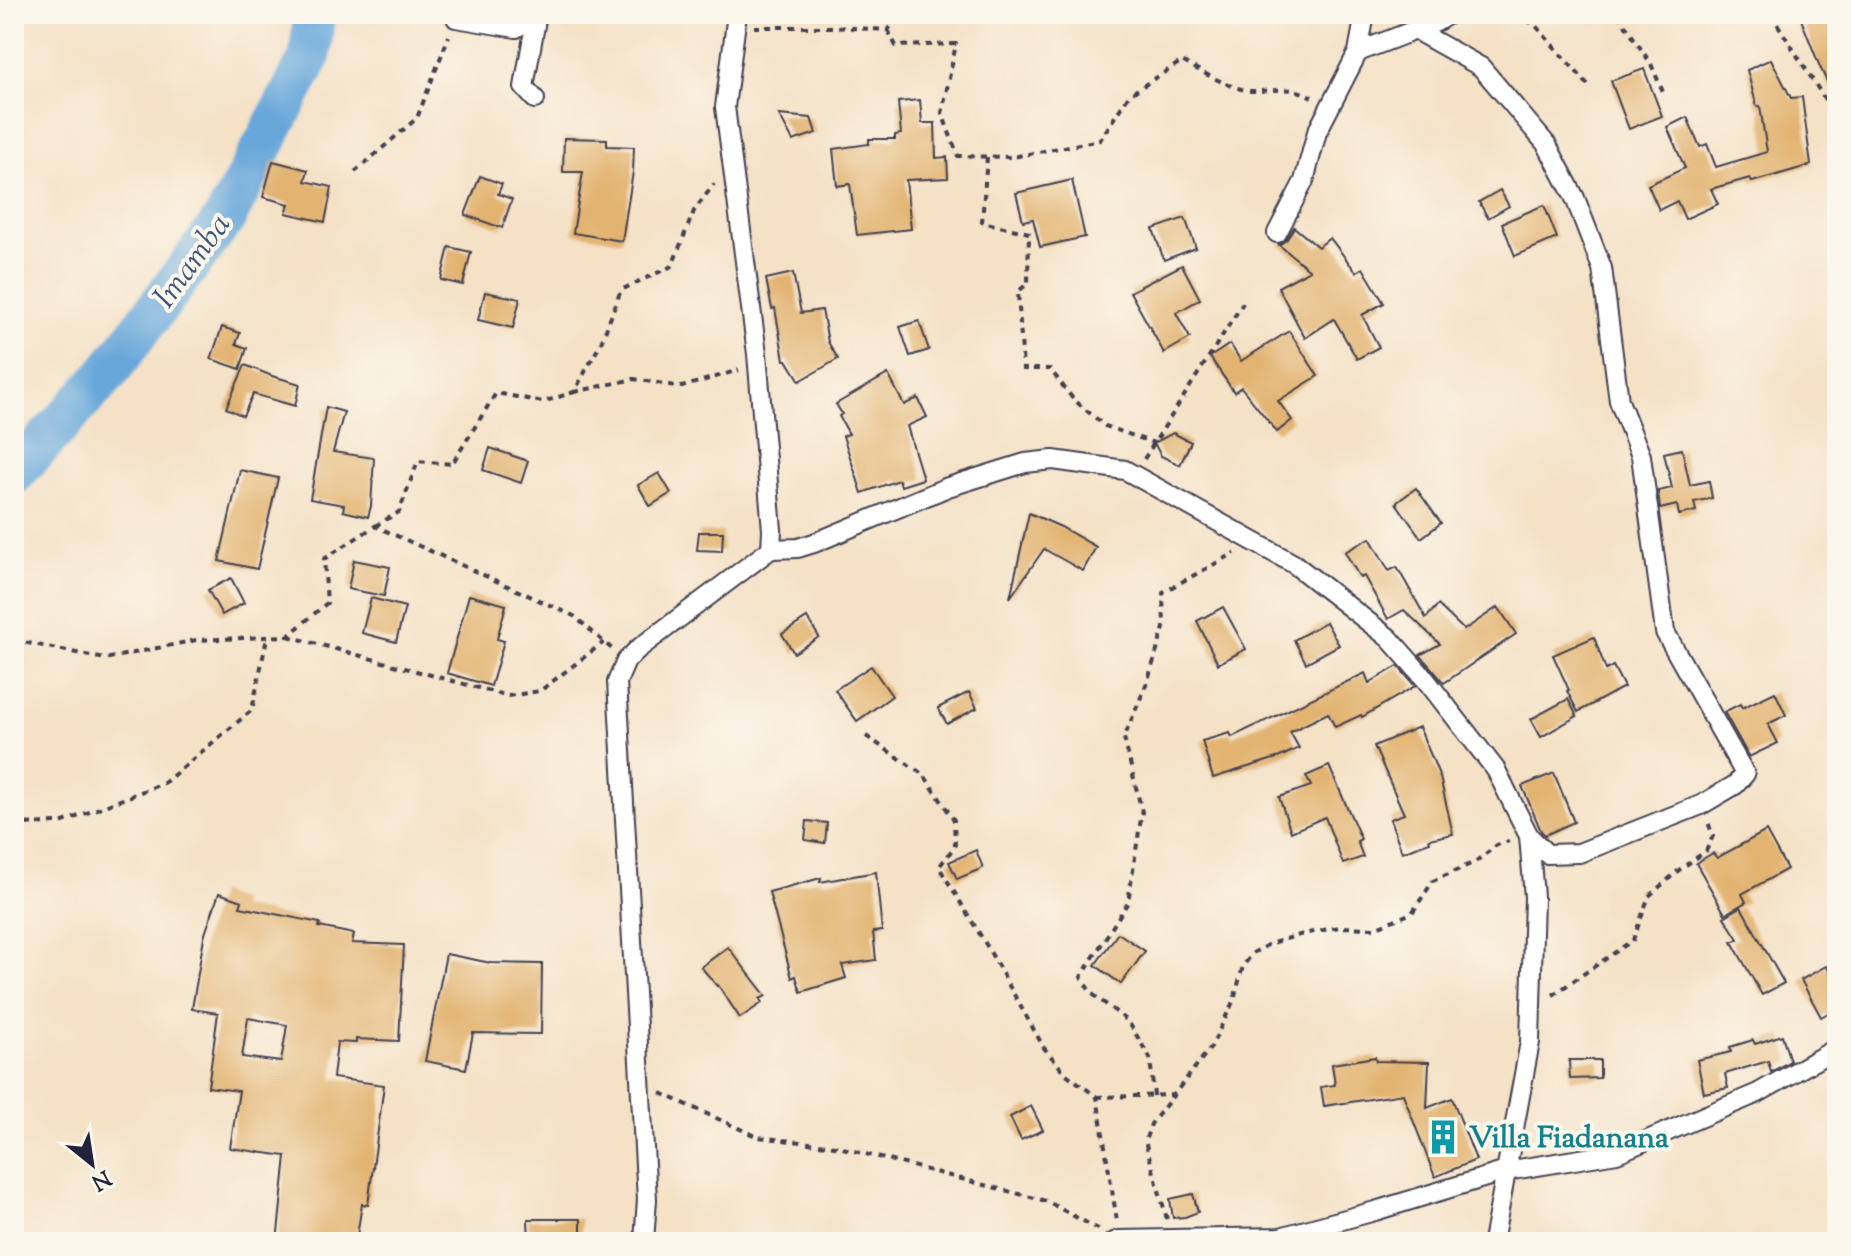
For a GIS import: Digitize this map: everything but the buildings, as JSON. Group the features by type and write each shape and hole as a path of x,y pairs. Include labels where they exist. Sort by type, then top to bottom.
{"street":[{"path":"456,18 516,28 538,14"},
{"path":"535,99 524,87 538,14"},
{"path":"1277,233 1304,181 1317,132 1358,52 1365,14"},
{"path":"1358,52 1449,14"},
{"path":"736,20 725,107 757,365 772,530 771,549"},
{"path":"644,1242 647,1199 617,682 626,661 638,649 771,549 798,548 814,543 948,487 1025,463 1053,460 1125,470 1294,564 1389,638 1496,770 1529,836 1547,854 1579,853 1701,805 1735,785 1745,774 1665,632 1641,456 1619,401 1602,268 1575,198 1547,145 1481,67 1415,30"},
{"path":"1493,1242 1530,1042 1534,897 1529,836"},
{"path":"1117,1241 1280,1237 1506,1171 1617,1153 1758,1093 1837,1048"}],"path":[{"path":"888,30 901,14"},
{"path":"1516,14 1535,25 1589,86"},
{"path":"1618,14 1651,64 1663,92"},
{"path":"1771,14 1831,109 1837,108"},
{"path":"355,172 417,118 456,18"},
{"path":"736,20 888,30"},
{"path":"888,30 896,46 956,44 942,113 958,156 1013,157 1100,140 1129,95 1182,61 1249,91 1299,89 1330,106"},
{"path":"987,157 982,222 1029,233 1028,283 1018,292 1023,369 1050,369 1073,399 1105,426 1154,443"},
{"path":"574,392 601,343 621,290 672,266 694,211 732,159"},
{"path":"1134,475 1243,303"},
{"path":"288,636 327,603 324,559 399,512 418,461 452,464 496,393 543,402 634,379 682,387 757,365"},
{"path":"375,526 574,616 626,661"},
{"path":"1154,1096 1150,1058 1128,1021 1091,993 1081,977 1128,902 1142,812 1124,738 1148,680 1164,628 1163,592 1255,543"},
{"path":"14,640 105,659 196,640 288,636 508,696 540,691 604,642"},
{"path":"14,824 61,823 164,783 252,710 267,637"},
{"path":"866,736 924,775 954,820 955,846 939,867 992,953 1044,1048 1065,1073 1097,1097 1174,1095"},
{"path":"1532,1010 1633,940 1649,896 1706,851 1713,836 1701,805"},
{"path":"1169,1224 1145,1141 1151,1124 1211,1047 1234,1000 1243,966 1253,953 1269,944 1303,934 1339,927 1374,928 1412,913 1433,881 1475,862 1497,845 1529,836"},
{"path":"640,1084 758,1137 835,1146 1046,1201 1117,1241"},
{"path":"1097,1097 1117,1241"}],"waterway":[{"name":"Imamba","path":"14,474 106,375 225,218 310,57 314,14"}],"place":[{"name":"Villa Fiadanana","path":"1443,1137"}]}
